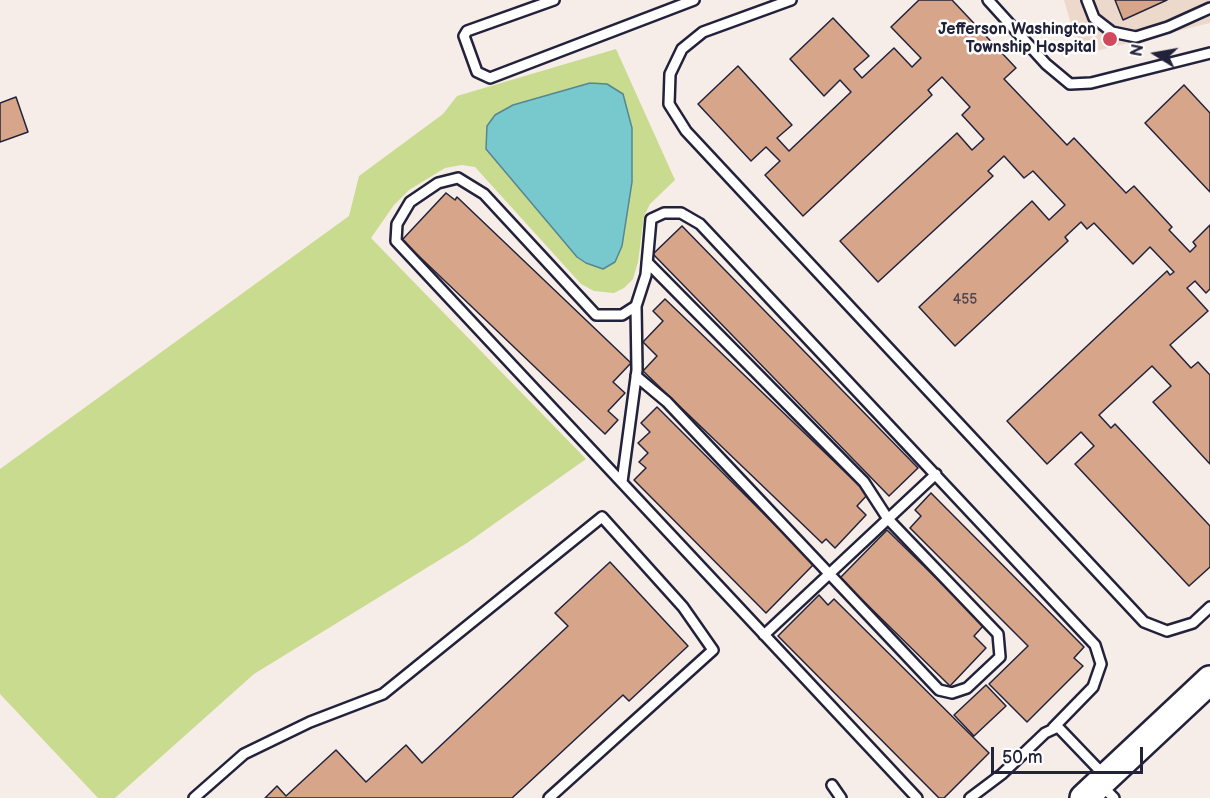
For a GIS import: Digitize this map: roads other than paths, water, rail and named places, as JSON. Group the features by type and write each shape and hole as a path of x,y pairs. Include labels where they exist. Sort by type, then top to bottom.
{"main road":[{"path":"1101,789 1210,680"}],"lane":[{"path":"555,0 467,31 464,36 477,72 490,78 694,0"},
{"path":"791,0 703,32 682,49 670,74 669,104 686,130 1143,622 1167,632 1193,623 1210,608"},
{"path":"988,0 1046,64 1070,84 1091,83 1210,53"},
{"path":"1087,0 1094,18 1112,32 1136,37 1168,27 1210,8"},
{"path":"636,306 622,315 596,315 484,194 458,178 438,183 410,202 398,224 396,241 917,798"},
{"path":"622,482 636,376 636,306 647,262 651,219 664,213 681,213 700,224 1095,645 1101,664 1093,687 1053,728 970,798"},
{"path":"636,376 667,402 831,573 844,591 939,690 952,693 967,688 1000,657 998,634 888,519 864,482 647,262"},
{"path":"764,635 936,474"},
{"path":"194,798 244,754 310,722 383,694 602,517 683,607 713,650 549,798"},
{"path":"1053,728 1063,729 1101,789"},
{"path":"832,784 841,798"}],"water":[{"path":"590,83 607,84 623,94 632,128 632,182 622,246 615,262 603,269 577,257 486,149 487,126 495,115 513,105"}],"place":[{"name":"Jefferson Washington Township Hospital","path":"1110,39"}]}
